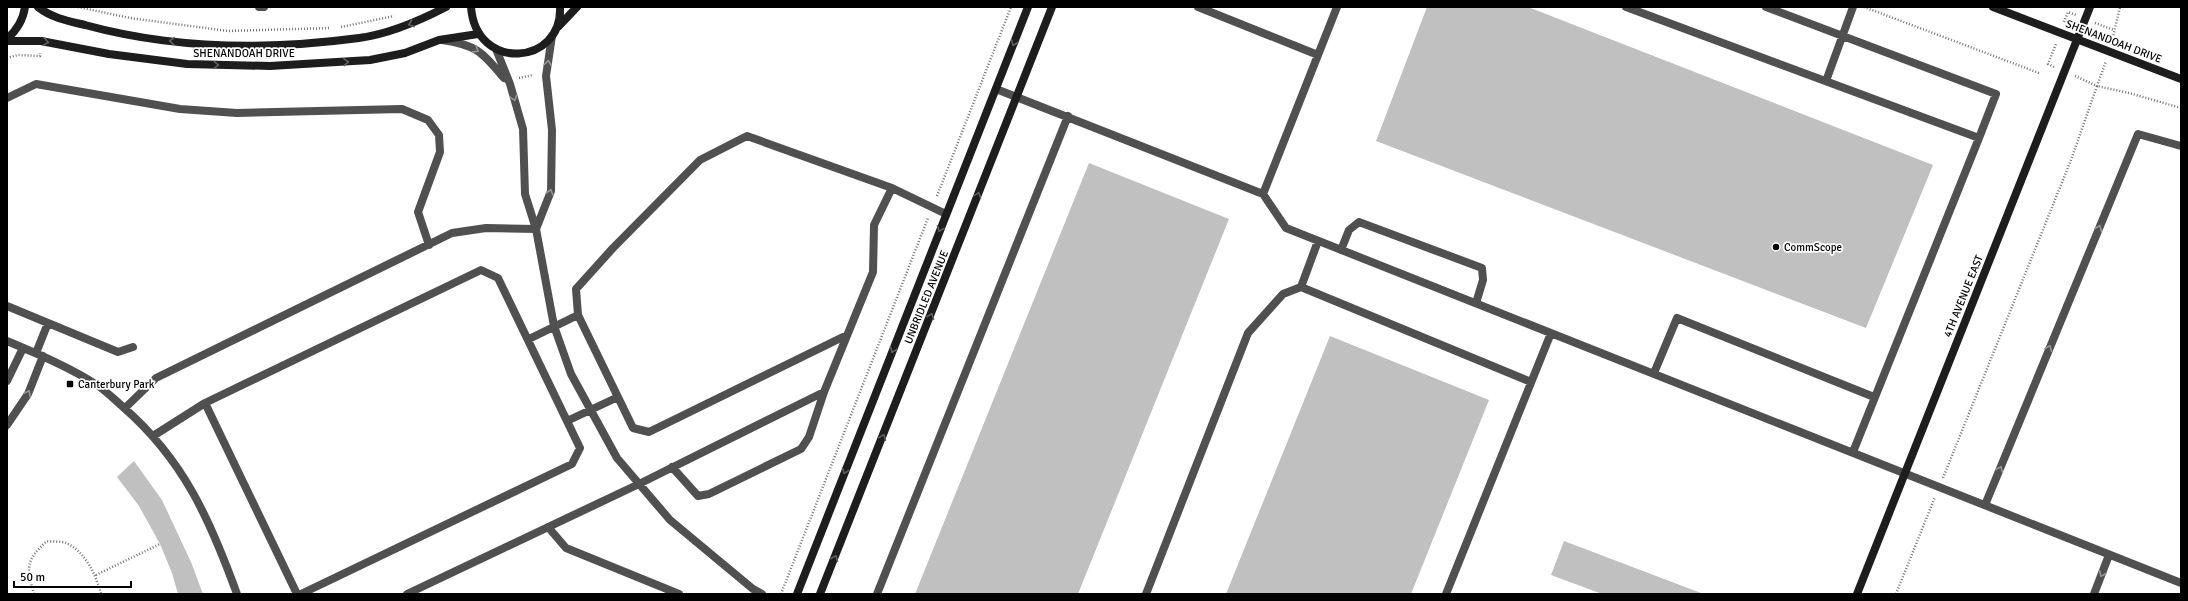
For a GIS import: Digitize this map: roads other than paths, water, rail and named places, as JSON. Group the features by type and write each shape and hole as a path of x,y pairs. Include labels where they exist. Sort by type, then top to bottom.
{"street":[{"path":"7,40 15,32 22,21 25,7"},
{"name":"SHENANDOAH DRIVE","path":"38,7 49,16 107,31 170,42 261,46 360,38 413,24 446,7"},
{"path":"470,7 472,22 478,34 488,45 496,49 515,54 529,52 542,46 552,36 557,27 577,7"},
{"path":"557,27 560,7"},
{"name":"UNBRIDLED AVENUE","path":"797,594 1028,7"},
{"name":"UNBRIDLED AVENUE","path":"820,594 1052,7"},
{"name":"SHENANDOAH DRIVE","path":"1993,7 2181,78"},
{"name":"4TH AVENUE EAST","path":"1857,594 2090,7"},
{"name":"SHENANDOAH DRIVE","path":"7,40 41,41 109,54 187,64 270,66 370,60 405,53 439,40 478,34"}],"lane":[{"path":"1198,7 1318,54"},
{"path":"1263,194 1336,7"},
{"path":"1626,7 1979,138"},
{"path":"1766,7 1996,94 1852,452"},
{"path":"1826,81 1853,7"},
{"path":"536,229 551,191 552,130 546,76 552,36"},
{"path":"439,40 467,44 486,56 510,84"},
{"path":"496,49 510,84 522,129 525,194 536,229 554,326 572,374 617,458 670,520 752,589 762,594"},
{"path":"7,98 36,84 180,109 237,113 402,109 428,120 439,135 440,152 418,212 429,245"},
{"path":"996,89 1068,116 1263,194 1286,228 2181,583"},
{"path":"878,594 1068,116"},
{"path":"1985,505 2138,134 2181,146"},
{"path":"847,335 649,432 633,428 578,315 576,289 613,248 700,160 747,136 892,188 946,214"},
{"path":"672,467 698,496 708,494 801,449 809,437 824,392 873,272 874,225 892,188"},
{"path":"1341,250 1349,230 1359,222 1482,268 1482,280 1476,303"},
{"path":"125,408 156,378 452,233 486,228 536,229"},
{"path":"1301,287 1318,241"},
{"path":"153,436 205,403 481,270 498,278 529,339 580,448 572,464 301,594"},
{"path":"1146,594 1248,333 1282,294 1301,287 1531,382"},
{"path":"7,306 118,352 133,347"},
{"path":"529,339 578,315"},
{"path":"1654,373 1678,318 1874,397"},
{"path":"7,425 28,394 48,323"},
{"path":"1446,594 1551,332"},
{"path":"7,342 40,355 99,386 125,408 153,436 174,461 199,502 220,547 237,594"},
{"path":"7,381 23,348"},
{"path":"407,594 639,484 824,392"},
{"path":"567,421 618,397"},
{"path":"205,403 297,594"},
{"path":"548,527 566,548 679,594"},
{"path":"2094,594 2109,555"}],"place":[{"name":"CommScope","path":"1776,247"},
{"name":"Canterbury Park","path":"70,384"}]}
